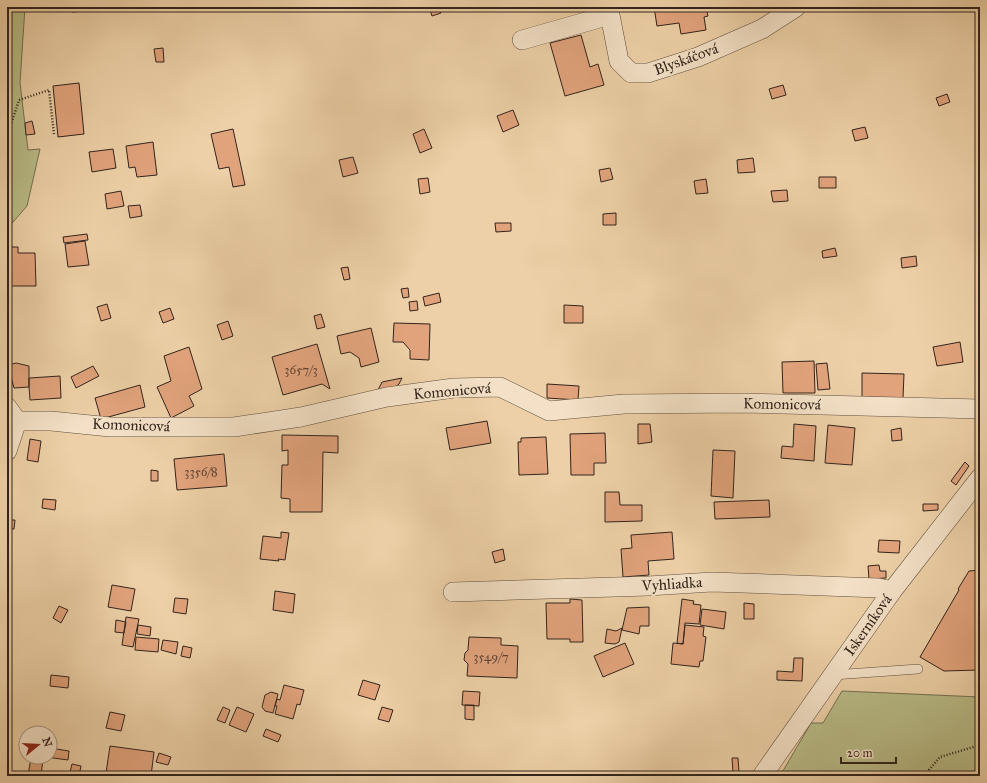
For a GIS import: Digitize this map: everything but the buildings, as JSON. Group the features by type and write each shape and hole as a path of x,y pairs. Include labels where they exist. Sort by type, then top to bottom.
{"street":[{"name":"Blyskáčová","path":"522,40 609,11 619,61 631,73 648,73 698,57 762,29 796,7"},
{"name":"Komonicová","path":"12,414 51,421 110,427 234,427 301,418 387,397 454,388 500,387 549,411 624,404 734,403 980,409"},
{"path":"7,451 12,414"},
{"name":"Iskerníková","path":"762,776 892,591 980,478"},
{"name":"Vyhliadka","path":"452,592 648,586 712,582 879,588 892,591"}],"lane":[{"path":"833,675 918,669"}],"path":[{"path":"7,137 19,100 49,90 54,134"},
{"path":"928,776 929,770 940,757 980,745"}],"green space":[{"path":"7,7 25,7 20,83 28,150 40,149 27,206 7,229"},
{"path":"842,691 980,697 980,776 780,776 811,723 823,723"}]}
